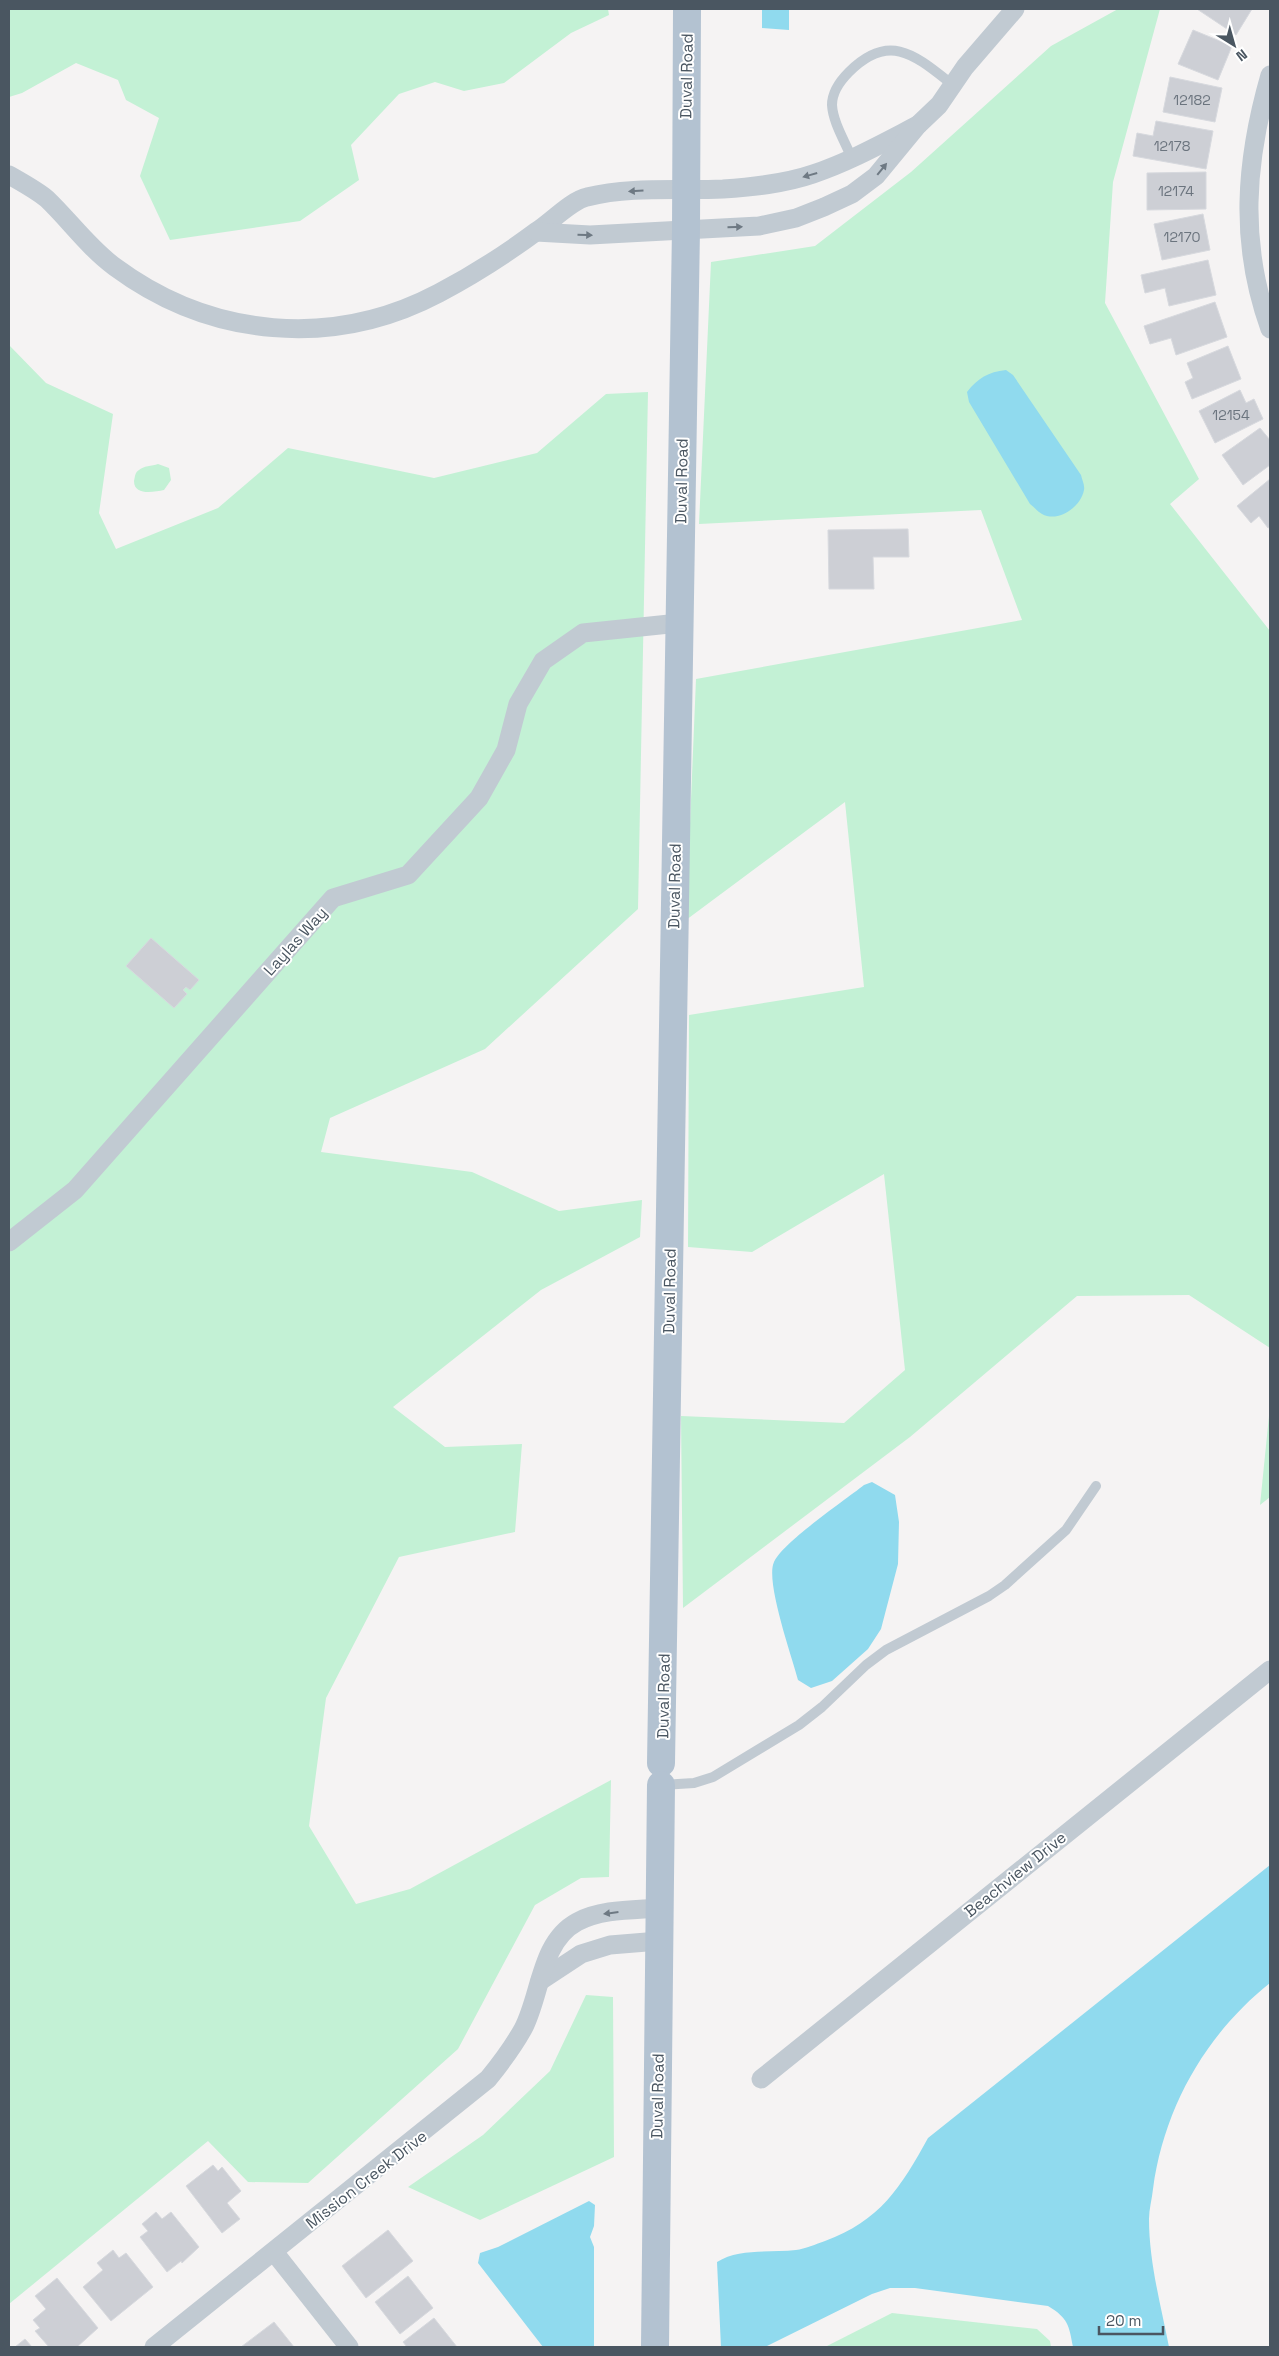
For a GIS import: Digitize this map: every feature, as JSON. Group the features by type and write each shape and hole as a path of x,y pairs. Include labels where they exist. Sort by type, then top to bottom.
{"main road":[{"name":"Duval Road","path":"655,2347 659,1908 678,623 686,229 684,190 687,9"}],"street":[{"path":"536,232 590,235 759,226 796,218 824,208 852,194 876,176 918,125 939,105 996,29 1015,9"},
{"path":"1270,74 1260,110 1251,162 1248,205 1249,245 1256,287 1270,329"},
{"path":"9,174 44,197 113,266 162,297 191,310 220,318 280,329 314,329 347,324 386,314 427,299 469,277 583,198 609,192 761,186 810,175 852,159 918,125"},
{"name":"Laylas Way","path":"9,1242 75,1190 333,898 408,874 479,798 506,750 518,704 543,661 583,633 678,623"},
{"name":"Beachview Drive","path":"761,2079 1270,1670"},
{"name":"Mission Creek Drive","path":"154,2347 488,2079 506,2056 524,2027 555,1941 576,1922 604,1913 659,1908"},
{"path":"540,1981 581,1954 610,1945 659,1941"},
{"path":"274,2252 349,2347"}],"lane":[{"path":"852,159 832,105 838,83 859,62 882,50 902,50 920,59 953,85"},
{"path":"661,1774 694,1783 713,1777 799,1725 822,1707 866,1665 886,1650 989,1596 1005,1584 1066,1530 1096,1486"}],"green space":[{"path":"9,9 608,9 609,15 571,33 504,83 464,91 435,82 399,94 351,145 359,180 300,221 170,240 140,176 159,118 126,100 118,80 76,63 22,93 9,97"},
{"path":"1118,9 1160,9 1113,182 1105,303 1199,479 1170,504 1270,631 1270,1348 1189,1295 1077,1296 910,1437 683,1608 681,1416 844,1423 905,1370 884,1174 752,1252 688,1247 689,1015 864,987 845,802 686,920 696,679 1022,620 981,510 699,524 711,262 815,246 911,172 1051,46"},
{"path":"9,345 46,383 113,414 99,513 116,549 218,508 288,448 434,478 537,453 606,394 648,392 638,909 485,1049 330,1118 321,1152 472,1172 559,1211 642,1200 640,1237 541,1290 393,1407 445,1447 522,1444 515,1532 399,1557 326,1698 309,1826 356,1904 410,1889 611,1780 609,1877 581,1878 535,1905 458,2049 308,2183 248,2182 208,2141 9,2304"},
{"path":"158,464 169,468 171,480 164,490 145,492 137,489 134,481 137,472 143,468"},
{"path":"1270,1406 1270,1497 1260,1505"},
{"path":"586,1995 613,1997 614,2157 480,2220 408,2187 483,2135 550,2071"},
{"path":"892,2313 1037,2329 1050,2341 1051,2347 825,2347"}],"water":[{"path":"762,9 789,9 789,30 762,28"},
{"path":"1006,370 1013,375 1081,475 1084,484 1082,496 1074,507 1062,515 1048,516 1040,513 1030,504 969,402 967,392 975,383 984,376"},
{"path":"872,1482 895,1495 899,1522 898,1564 881,1629 868,1649 832,1681 811,1688 798,1680 785,1638 773,1585 772,1572 774,1562 801,1533 864,1485"},
{"path":"1270,1865 1270,1983 1226,2025 1192,2074 1178,2101 1167,2129 1159,2159 1149,2219 1156,2284 1169,2347 1073,2347 1064,2318 1048,2306 915,2288 890,2288 872,2294 765,2347 721,2347 717,2262 745,2253 803,2249 844,2233 875,2213 898,2187 928,2138"},
{"path":"589,2201 595,2205 594,2226 590,2237 594,2247 594,2347 543,2347 478,2263 480,2253 498,2247"}],"building":[{"path":"1197,9 1252,9 1236,35"},
{"path":"1193,30 1232,46 1218,80 1178,64"},
{"path":"1170,77 1222,88 1215,122 1163,112"},
{"path":"1156,121 1213,131 1206,169 1133,156 1137,133 1153,136"},
{"path":"1206,172 1206,209 1147,210 1147,173"},
{"path":"1203,214 1210,250 1162,260 1154,224"},
{"path":"1208,260 1216,295 1169,306 1165,288 1145,293 1141,275"},
{"path":"1215,302 1227,337 1176,355 1171,338 1150,344 1144,326"},
{"path":"1228,346 1241,379 1192,399 1185,382 1193,378 1187,363"},
{"path":"1240,390 1246,403 1254,399 1263,419 1215,443 1199,411"},
{"path":"1260,428 1270,440 1270,465 1243,485 1222,455"},
{"path":"1270,479 1270,527 1268,528 1259,516 1251,523 1237,506"},
{"path":"908,529 909,557 873,557 874,589 829,589 828,530"},
{"path":"151,938 199,980 190,990 186,987 183,990 187,994 174,1008 126,966"},
{"path":"213,2165 218,2171 222,2167 241,2191 227,2203 240,2219 222,2233 186,2186"},
{"path":"156,2212 162,2219 171,2212 199,2247 182,2263 181,2261 167,2272 140,2237 148,2231 142,2224"},
{"path":"388,2230 413,2261 366,2298 342,2266"},
{"path":"113,2250 119,2258 126,2253 153,2287 111,2321 83,2287 103,2270 97,2263"},
{"path":"408,2276 433,2308 400,2334 375,2302"},
{"path":"57,2278 98,2328 77,2347 49,2347 35,2331 40,2328 33,2320 46,2309 35,2296"},
{"path":"434,2318 457,2347 407,2347 403,2342"},
{"path":"274,2322 294,2347 241,2347"},
{"path":"25,2339 32,2347 15,2347"}]}
